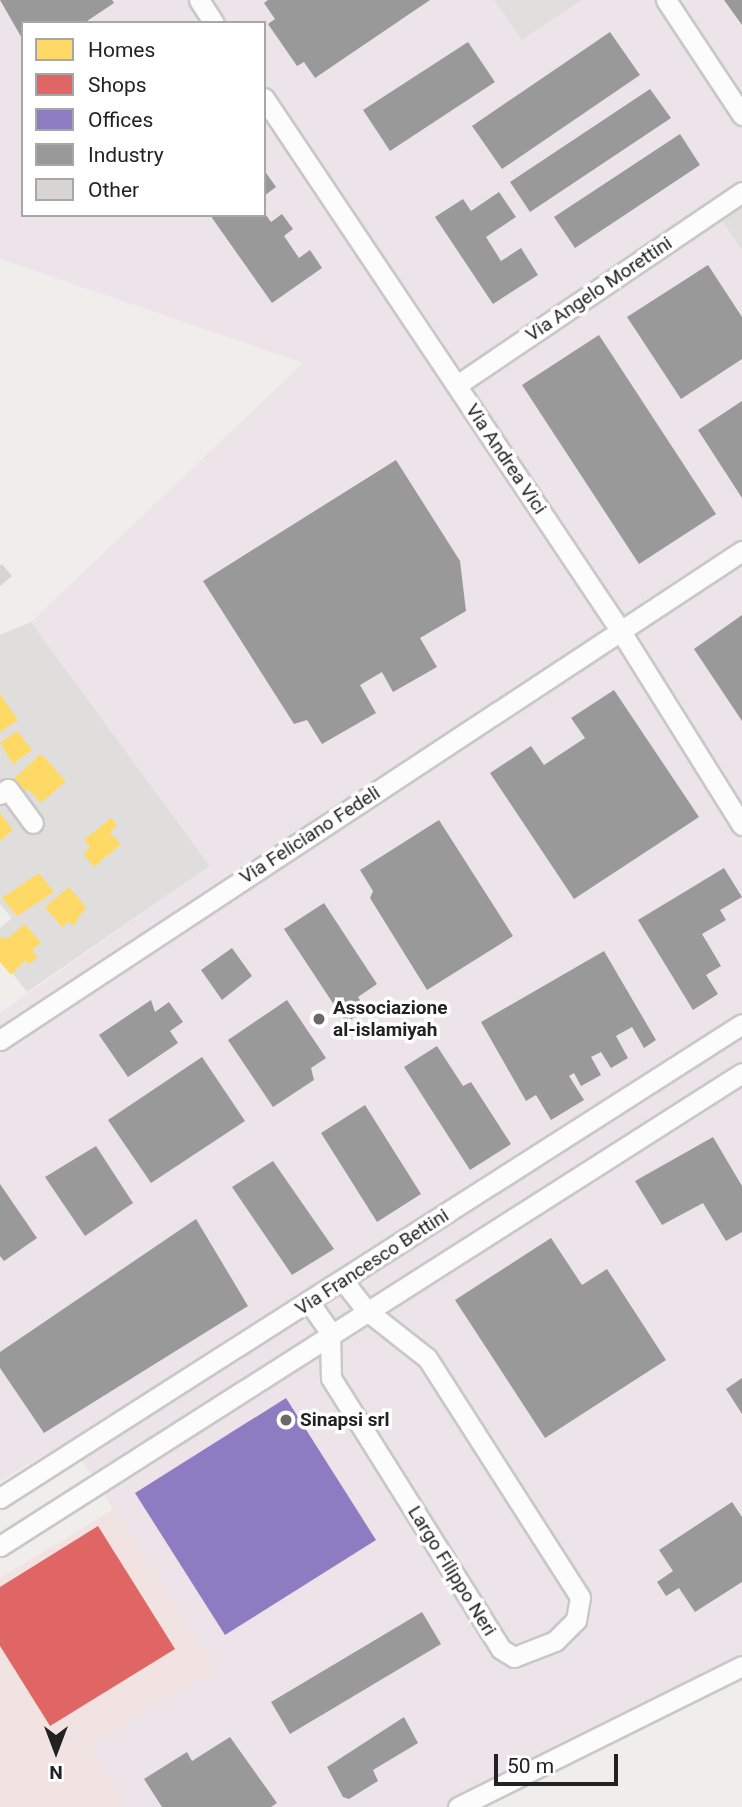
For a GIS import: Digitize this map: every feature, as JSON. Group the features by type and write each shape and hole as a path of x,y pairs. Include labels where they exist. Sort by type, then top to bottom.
{"street":[{"path":"199,0 213,21"},
{"path":"666,0 742,115"},
{"name":"Via Andrea Vici","path":"266,101 620,630 742,825"},
{"name":"Via Angelo Morettini","path":"457,385 742,192"},
{"name":"Via Feliciano Fedeli","path":"0,1040 742,551"},
{"path":"0,794 8,789 33,823"},
{"name":"Via Francesco Bettini","path":"0,1498 742,1024"},
{"name":"Via Francesco Bettini","path":"0,1546 330,1332 742,1073"},
{"path":"343,1281 366,1310"},
{"path":"309,1302 330,1332"},
{"name":"Largo Filippo Neri","path":"330,1332 331,1378 501,1649 514,1657 555,1641 576,1620 580,1597 427,1358 366,1310"},
{"path":"458,1807 742,1666"}],"shaded area":[{"path":"0,0 742,0 742,1670 450,1807 114,1807 124,1799 89,1746 217,1668 69,1441 0,1481 0,1013 210,866 31,622 303,363 0,259"},
{"path":"494,0 581,0 522,40"},
{"path":"742,207 742,250 722,221"},
{"path":"31,622 210,866 27,992 0,957 0,928 12,918 0,904 0,635"},
{"path":"114,1509 217,1668 90,1746 124,1800 114,1807 0,1807 0,1578"}],"building: Homes":[{"path":"0,694 18,720 0,732"},
{"path":"17,731 32,750 13,764 0,743"},
{"path":"41,754 66,781 41,803 28,789 21,796 9,783"},
{"path":"0,813 13,830 0,841"},
{"path":"111,818 117,825 110,832 121,844 94,867 83,854 90,847 84,840"},
{"path":"39,873 54,892 17,916 2,898"},
{"path":"69,887 86,907 73,926 69,921 62,927 45,907"},
{"path":"25,924 41,943 32,950 38,957 29,964 25,960 11,975 0,962 0,937 7,939"}],"building: Shops":[{"path":"98,1526 175,1649 50,1726 0,1646 0,1587"}],"building: Offices":[{"path":"286,1398 376,1540 225,1635 135,1493"}],"building: Industry":[{"path":"0,0 112,0 114,3 87,21 21,21 21,37"},
{"path":"268,0 430,0 315,78 304,62 297,66 268,24 275,19 264,3"},
{"path":"724,0 742,0 742,25"},
{"path":"610,32 640,75 502,169 472,126"},
{"path":"468,42 495,82 390,151 363,110"},
{"path":"650,89 671,118 530,212 510,182"},
{"path":"680,134 700,165 575,248 554,217"},
{"path":"266,173 276,187 266,194"},
{"path":"499,192 516,217 486,237 501,261 521,248 538,275 493,304 435,217 463,199 471,211"},
{"path":"282,214 293,229 284,236 299,258 310,250 322,268 272,303 211,217 266,215 271,222"},
{"path":"708,265 742,317 742,359 681,399 627,317"},
{"path":"599,335 716,514 639,564 522,385"},
{"path":"742,401 742,498 698,430"},
{"path":"396,460 460,561 466,611 420,638 437,667 393,692 382,672 360,685 376,713 322,744 307,720 294,724 203,581"},
{"path":"742,615 742,721 694,649"},
{"path":"614,690 699,817 574,899 490,773 531,746 544,765 585,738 571,718"},
{"path":"439,820 513,936 427,990 370,898 373,891 360,870"},
{"path":"724,868 742,897 720,910 726,920 702,934 721,966 706,975 718,994 693,1010 638,920"},
{"path":"324,903 377,984 358,997 366,1009 346,1023 284,929"},
{"path":"232,948 252,976 222,1000 201,970"},
{"path":"604,951 656,1040 644,1048 632,1027 616,1036 628,1058 611,1068 601,1052 591,1057 601,1075 581,1086 574,1073 569,1076 584,1100 551,1120 536,1095 526,1101 481,1022"},
{"path":"151,1000 155,1012 169,1002 183,1022 170,1031 178,1043 128,1077 99,1035"},
{"path":"287,1000 326,1058 311,1068 314,1080 273,1107 228,1040"},
{"path":"437,1046 463,1086 471,1082 511,1144 470,1170 404,1067"},
{"path":"202,1057 245,1121 151,1183 108,1120"},
{"path":"365,1105 421,1194 377,1222 321,1133"},
{"path":"713,1137 742,1186 742,1232 726,1241 703,1203 662,1225 635,1181"},
{"path":"96,1146 133,1203 85,1236 45,1177"},
{"path":"273,1161 334,1249 292,1275 232,1187"},
{"path":"0,1184 37,1238 4,1261 0,1256"},
{"path":"196,1219 248,1306 44,1433 0,1368 0,1352"},
{"path":"551,1238 582,1285 607,1269 666,1360 545,1438 455,1300"},
{"path":"742,1378 742,1414 726,1389"},
{"path":"732,1502 742,1517 742,1582 695,1612 679,1588 666,1596 657,1582 673,1571 659,1550"},
{"path":"422,1612 441,1644 290,1734 271,1702"},
{"path":"404,1717 418,1743 373,1770 378,1781 349,1799 343,1797 327,1767"},
{"path":"230,1737 277,1803 271,1807 162,1807 144,1779 187,1752 192,1761"}],"building: Other":[{"path":"2,564 12,576 0,586 0,566"}],"place":[{"name":"Associazione al-islamiyah","path":"319,1019"},
{"name":"Sinapsi srl","path":"286,1420"}]}
